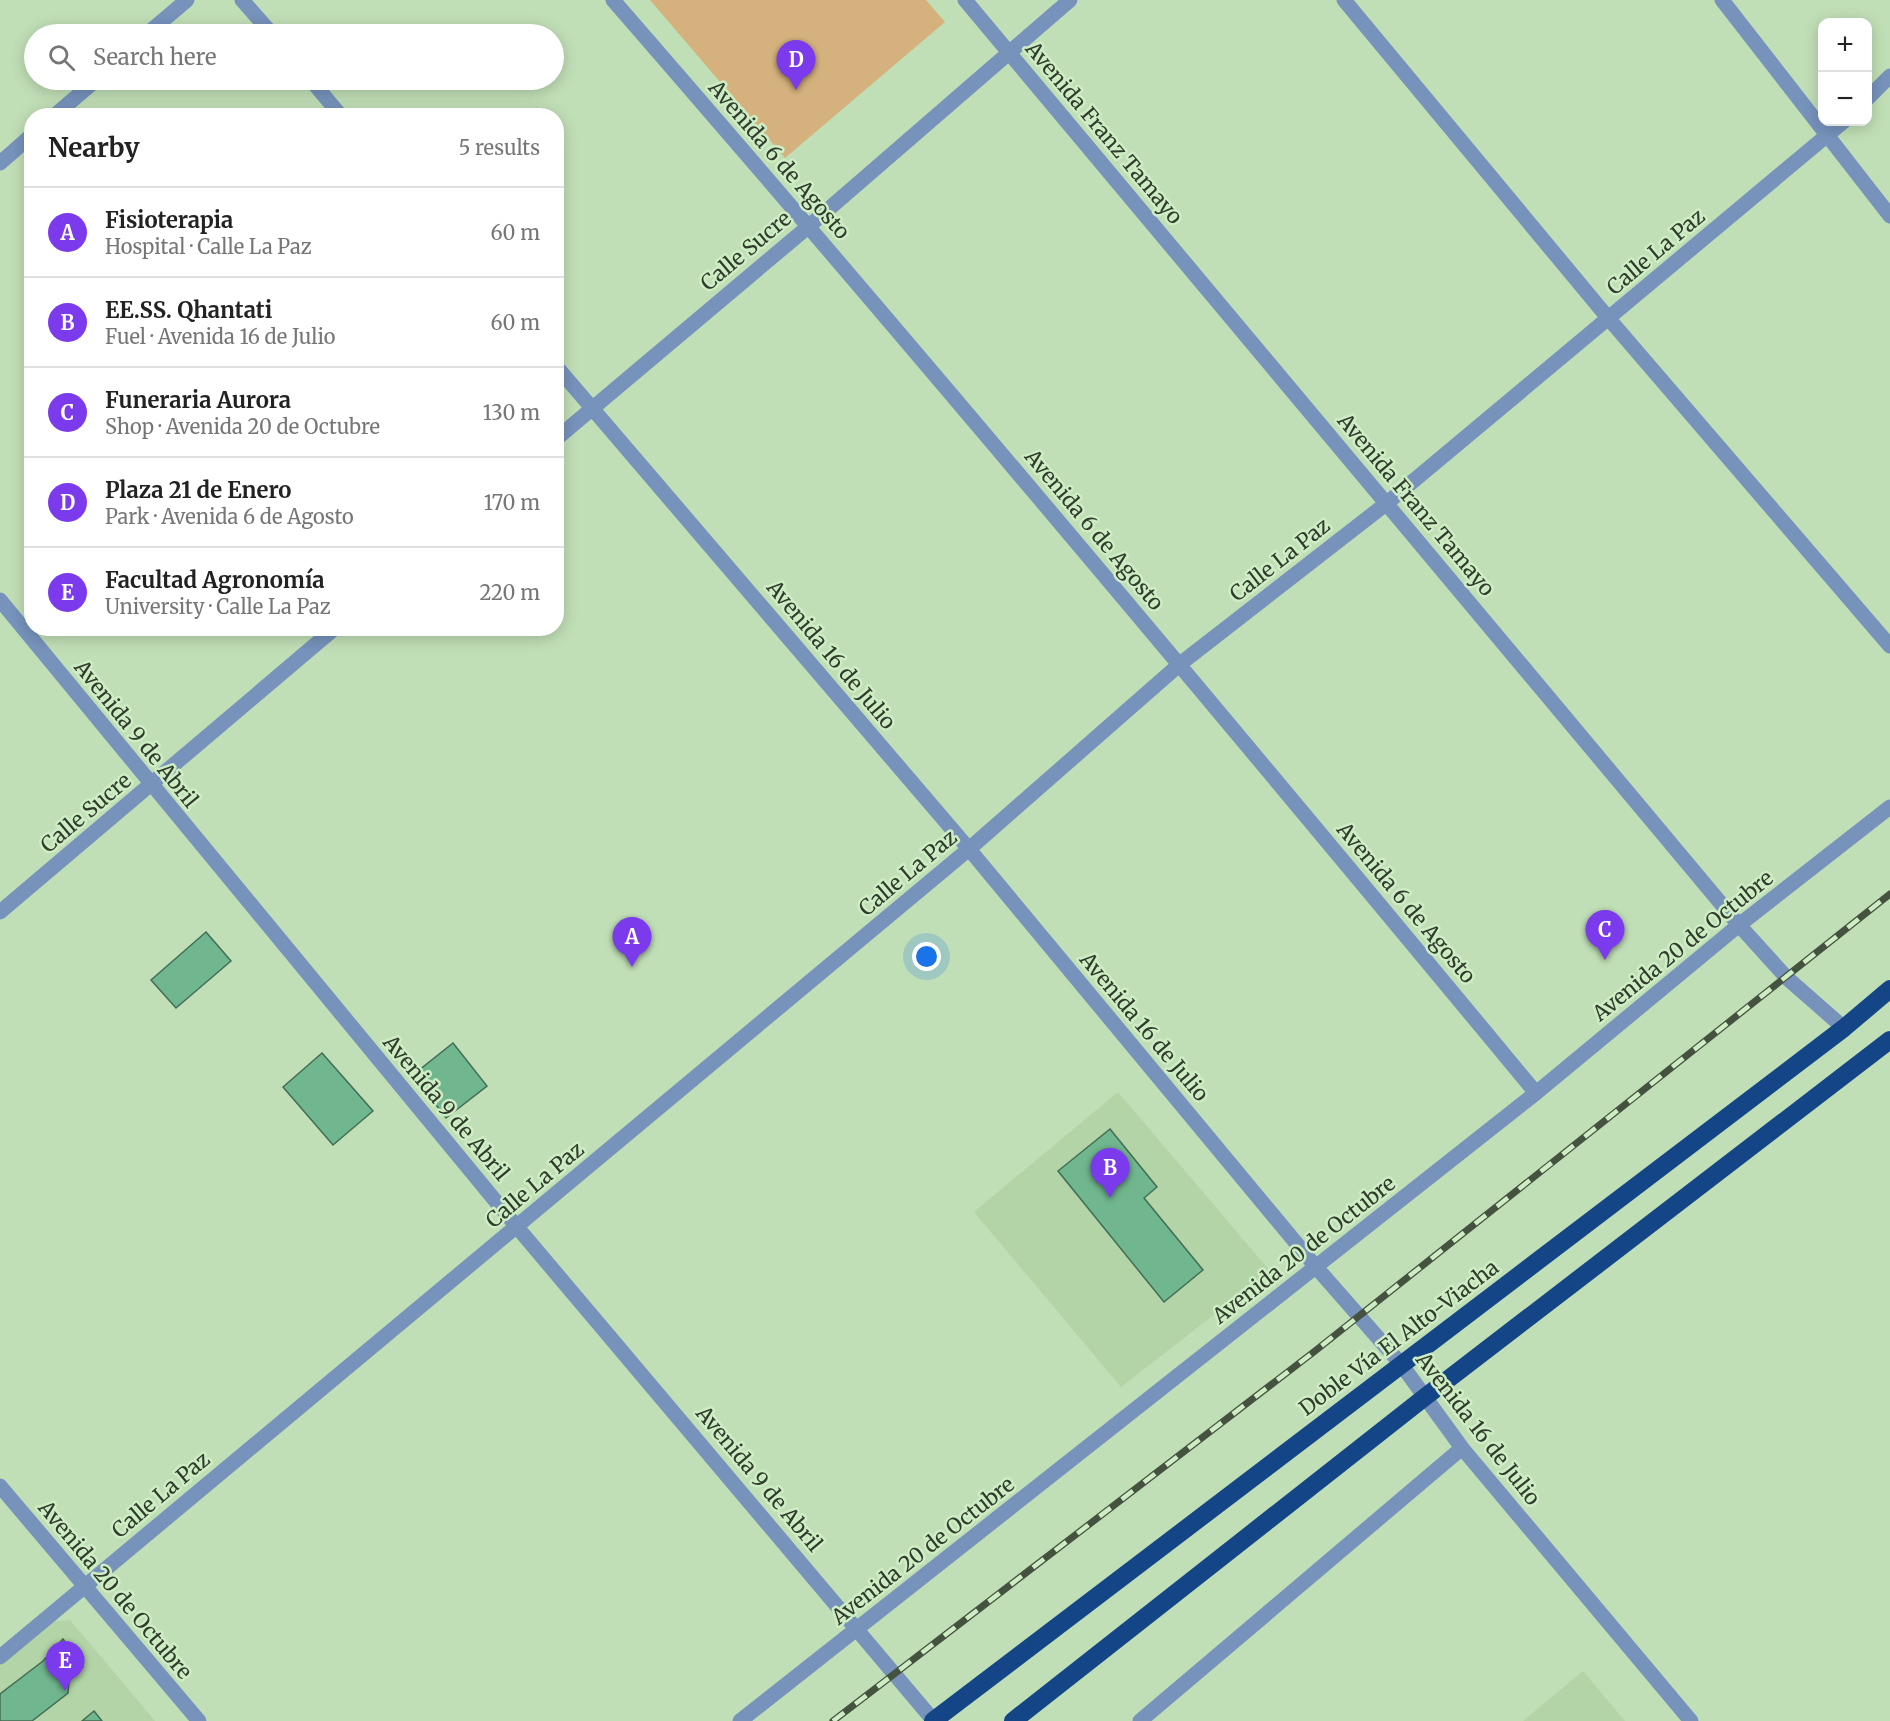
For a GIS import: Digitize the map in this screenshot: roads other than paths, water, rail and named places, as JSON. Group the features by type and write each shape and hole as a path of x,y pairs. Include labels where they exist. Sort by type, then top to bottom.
{"highway":[{"name":"Doble Vía El Alto-Viacha","path":"934,1721 1844,1028 1890,989"},
{"path":"1013,1721 1425,1397 1890,1040"}],"street":[{"path":"159,24 187,0"},
{"path":"242,0 263,24"},
{"name":"Avenida 6 de Agosto","path":"613,0 809,226 1180,664 1536,1093"},
{"name":"Avenida Franz Tamayo","path":"965,0 1739,925 1787,978 1844,1028"},
{"name":"Calle Sucre","path":"564,432 809,226 1070,0"},
{"path":"1344,0 1609,319 1890,646"},
{"path":"1722,0 1826,137 1890,216"},
{"path":"1872,94 1890,76"},
{"path":"63,108 84,90"},
{"path":"319,90 334,108"},
{"name":"Calle La Paz","path":"0,1657 969,849 1180,664 1387,503 1838,126"},
{"path":"0,163 24,142"},
{"name":"Avenida 16 de Julio","path":"564,375 969,849 1316,1267 1401,1364 1462,1448 1691,1721"},
{"name":"Avenida 9 de Abril","path":"0,600 24,630"},
{"name":"Avenida 9 de Abril","path":"29,636 517,1227 859,1628 934,1721"},
{"name":"Calle Sucre","path":"0,912 326,636"},
{"name":"Avenida 20 de Octubre","path":"740,1721 1536,1093 1739,925 1890,807"},
{"path":"1140,1721 1462,1448"},
{"name":"Avenida 20 de Octubre","path":"0,1486 199,1721"}],"railway":[{"path":"833,1721 1315,1351 1890,894"}],"place":[{"name":"Plaza 21 de Enero","path":"796,90"},
{"name":"Funeraria Aurora","path":"1605,960"},
{"name":"Fisioterapia","path":"632,967"},
{"name":"EE.SS. Qhantati","path":"1110,1198"},
{"name":"Facultad Agronomía","path":"65,1691"}]}
